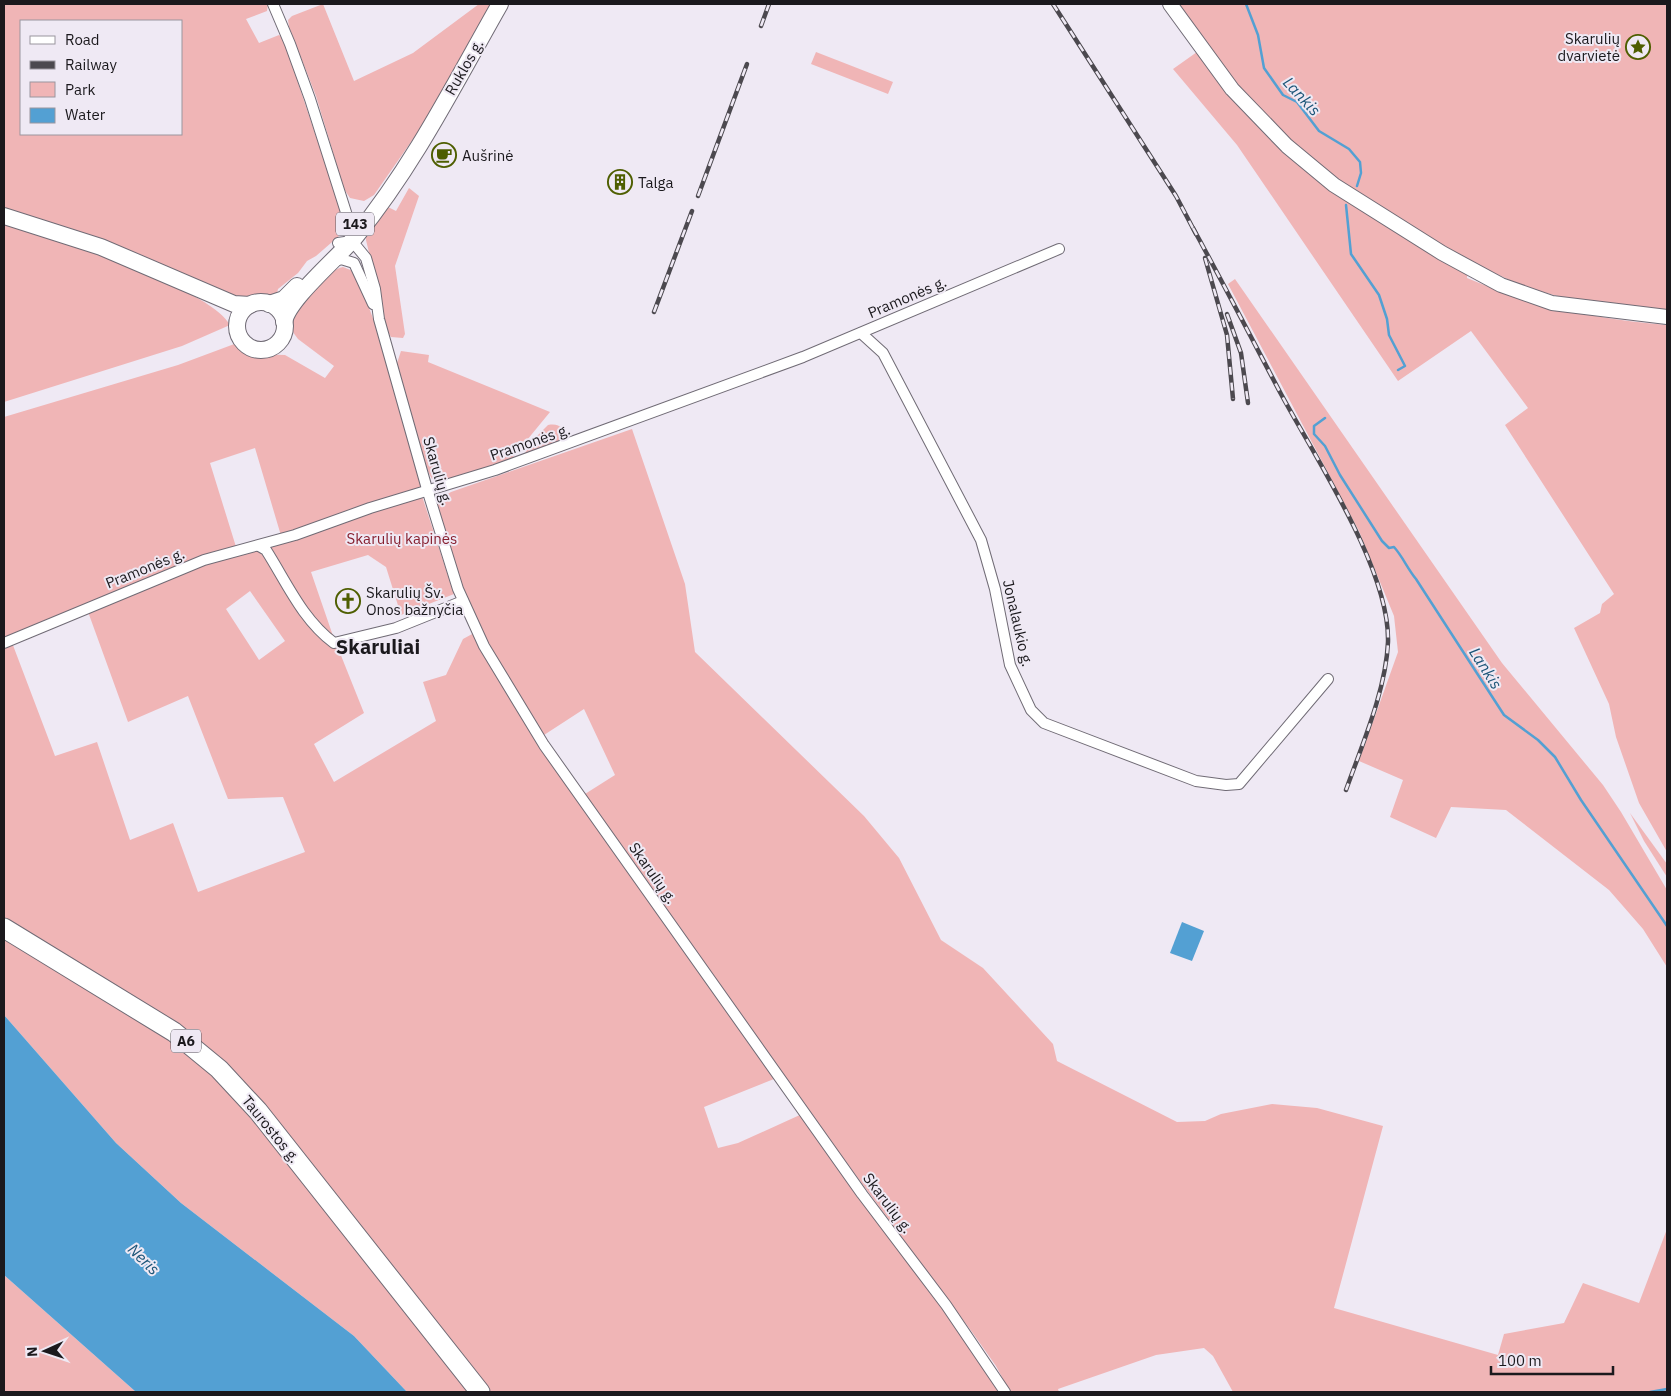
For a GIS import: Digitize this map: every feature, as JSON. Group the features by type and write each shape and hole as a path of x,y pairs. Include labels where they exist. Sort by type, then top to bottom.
{"highway":[{"name":"Taurostos g.","path":"4,928 174,1032 220,1069 258,1111 480,1392"}],"main road":[{"name":"Ruklos g.","path":"347,237 428,130 500,4"},
{"path":"1170,4 1232,89 1266,127 1334,185 1375,211 1475,272 1527,295 1577,307 1667,317"},
{"name":"143","path":"4,216 101,247 192,288 234,304 250,305 260,302 269,304 284,299 347,237"},
{"name":"143","path":"192,288 230,313 237,326 238,333 245,344 251,348 264,350 271,348 281,340 284,322 290,306 333,262 347,237"},
{"path":"269,304 279,311 284,322"},
{"path":"237,326 240,314 250,305"}],"street":[{"name":"Skarulių g.","path":"273,4 310,99 347,237 366,258 375,289 379,319 427,489 463,601 484,646 544,745 857,1187 946,1305 1005,1392"},
{"name":"Pramonės g.","path":"4,643 204,560 244,548 259,546 427,489 486,473 576,442 803,357 1059,248"},
{"name":"Skarulių g.","path":"333,262 341,259 354,263 379,319"},
{"name":"Jonalaukio g.","path":"861,332 883,353 981,540 995,589 1010,665 1031,710 1044,722 1196,781 1226,785 1239,784 1328,678"},
{"path":"259,546 266,550 302,612 317,630 334,643 396,628 463,601"}],"green space":[{"path":"4,4 268,4 267,11 246,19 259,43 279,35 283,38 344,220 344,226 339,236 316,256 307,261 298,273 270,298 240,299 107,242 4,208"},
{"path":"323,4 354,81 413,53 479,4 491,4 427,119 374,195 364,201 350,198 344,189 316,96 289,27 288,20 292,16"},
{"path":"1163,4 1667,4 1667,313 1572,300 1525,287 1468,261 1467,278 1491,288 1565,310 1641,323 1667,325 1667,852 1639,803 1616,737 1609,704 1574,628 1600,613 1602,604 1614,594 1505,425 1528,408 1471,331 1398,381 1237,145 1173,69 1197,52"},
{"path":"816,52 893,82 888,94 811,64"},
{"path":"409,188 419,196 395,266 405,334 403,338 391,337 388,332 366,240 366,233 388,207 396,211"},
{"path":"4,223 126,265 161,280 192,295 216,310 230,325 182,346 4,402"},
{"name":"Skarulių kapinės","path":"343,267 353,271 360,283 379,335 420,479 422,496 454,594 401,615 386,567 368,555 311,572 332,633 364,713 314,744 334,782 436,721 423,682 446,675 463,639 474,633 496,673 779,1077 704,1107 718,1148 738,1143 802,1114 853,1189 968,1343 998,1392 490,1392 244,1083 4,919 4,417 178,365 237,343 251,354 285,355 325,378 334,366 298,339 293,331 292,321 299,307 313,289 337,269","holes":["255,448 282,539 237,550 210,463","250,591 285,641 259,660 226,609","87,609 128,722 188,696 228,799 283,797 305,852 198,892 173,823 130,840 97,742 55,756 11,640"]},
{"path":"1235,279 1502,663 1603,785 1621,812 1667,890 1667,967 1643,929 1609,890 1506,810 1451,807 1436,838 1390,817 1403,780 1359,761 1398,652 1394,616 1359,531 1228,284"},
{"path":"401,351 429,355 428,362 550,412 509,462 444,481 432,479 425,466 397,363"},
{"path":"548,425 561,427 566,440 523,456 534,439"},
{"path":"632,429 685,584 695,652 864,816 899,858 941,940 983,968 1053,1044 1057,1061 1177,1122 1205,1121 1221,1114 1272,1104 1317,1108 1383,1126 1334,1308 1498,1355 1504,1334 1564,1323 1583,1283 1639,1303 1667,1229 1667,1392 1233,1392 1213,1356 1204,1348 1156,1355 1058,1389 1059,1392 1010,1392 996,1366 972,1332 843,1158 585,794 615,775 584,709 544,735 496,657 466,600 437,506 438,500 451,492"},
{"path":"1630,813 1667,864 1667,877 1644,841"},
{"path":"4,937 148,1024 190,1054 238,1099 471,1392 407,1392 354,1336 181,1203 116,1143 4,1015"},
{"path":"4,1275 136,1392 4,1392"}],"water":[{"path":"1182,922 1204,931 1192,961 1170,953"},
{"name":"Neris","path":"4,1015 116,1143 181,1203 354,1336 407,1392 136,1392 4,1275"}],"waterway":[{"name":"Lankis","path":"1246,4 1258,35 1264,68 1283,95 1297,102 1319,131 1349,149 1360,162 1361,173 1357,186"},
{"name":"Lankis","path":"1346,205 1351,254 1379,295 1387,319 1389,335 1405,366 1398,370"},
{"name":"Lankis","path":"1325,418 1314,426 1314,434 1325,446 1340,475 1382,541 1389,548 1394,547 1400,555 1504,715 1538,740 1555,757 1581,800 1667,926"},
{"name":"Lankis","path":"1650,1392 1667,1389"}],"railway":[{"path":"761,26 769,4"},
{"path":"1053,4 1176,196 1196,234"},
{"path":"698,196 747,64"},
{"path":"654,312 692,211"},
{"path":"1193,228 1281,394 1331,482 1364,549 1377,582 1385,613 1388,642 1386,660 1378,698 1346,790"},
{"path":"1205,258 1227,335 1233,399"},
{"path":"1227,314 1241,353 1248,403"}],"place":[{"name":"Skarulių dvarvietė","path":"1638,47"},
{"name":"Aušrinė","path":"444,155"},
{"name":"Talga","path":"620,182"},
{"name":"Skarulių Šv. Onos bažnyčia","path":"348,601"}],"district":[{"name":"Skaruliai","path":"378,646"}]}
